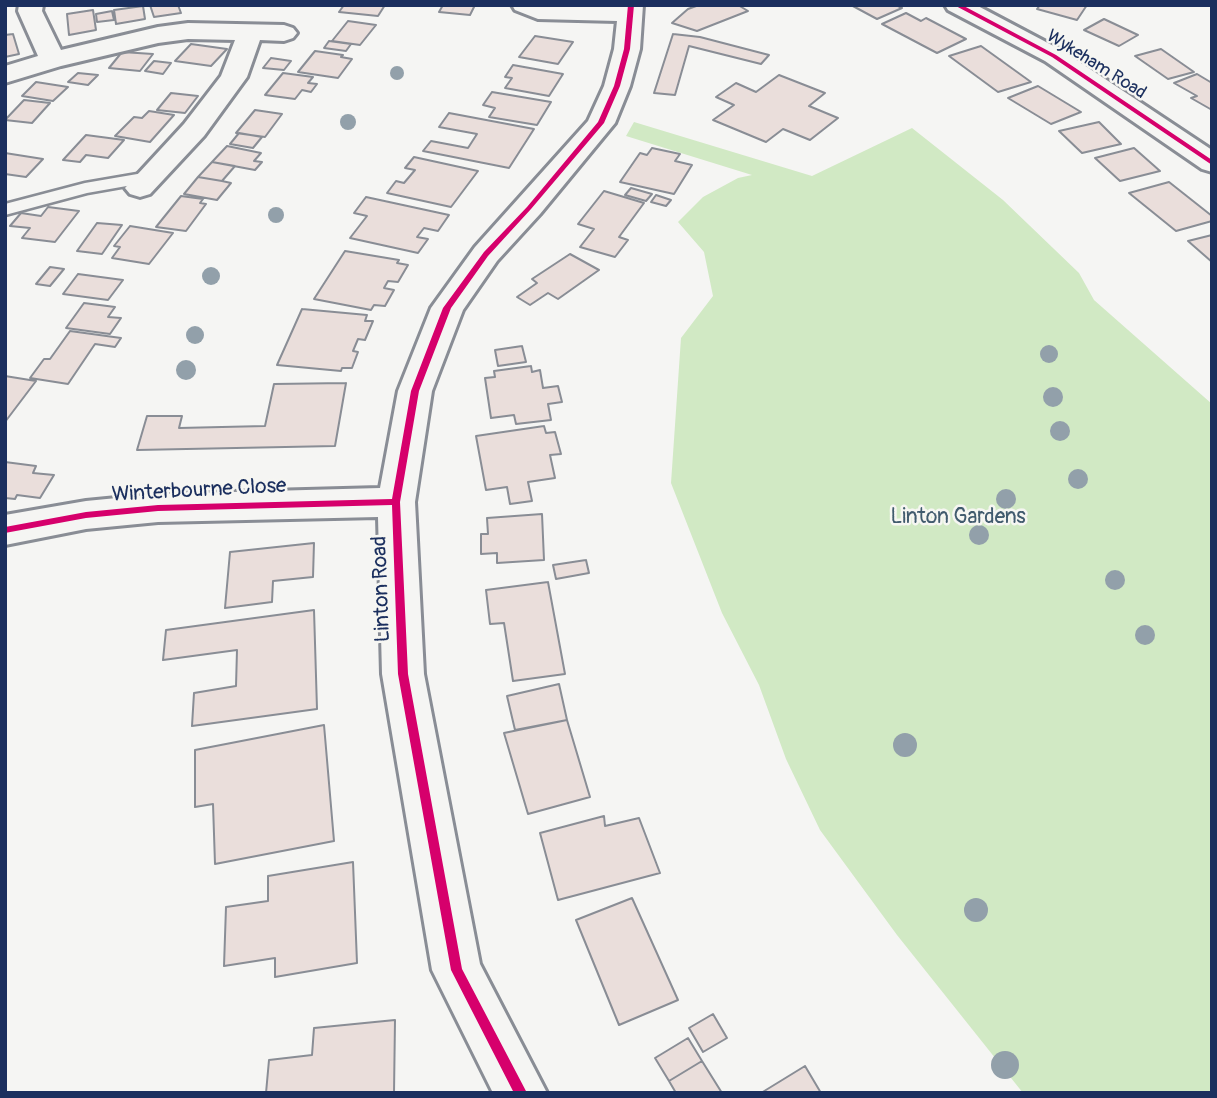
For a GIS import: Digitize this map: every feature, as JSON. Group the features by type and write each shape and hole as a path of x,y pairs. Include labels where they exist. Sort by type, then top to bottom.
{"street":[{"path":"524,5 538,12 631,10"},
{"name":"Wykeham Road","path":"957,5 1055,56 1212,163"},
{"path":"22,10 53,60"},
{"name":"Linton Road","path":"521,1093 457,970 403,674 396,502 415,391 446,308 486,254 601,123 617,86 627,49 631,10"},
{"path":"5,75 53,60 158,35 188,31 284,33"},
{"path":"144,182 194,130 234,77 251,31"},
{"name":"Winterbourne Close","path":"5,530 86,515 158,508 396,502"}],"lane":[{"path":"5,210 71,191 144,182"}],"green space":[{"name":"Linton Gardens","path":"634,122 812,176 912,128 1003,200 1079,273 1094,300 1212,404 1212,1093 1023,1093 897,935 820,830 786,759 759,685 722,613 671,483 681,338 713,296 704,252 678,222 703,197 738,178 752,175 626,136"}],"building":[{"path":"150,5 178,5 181,13 154,17"},
{"path":"344,5 385,5 378,16 339,12"},
{"path":"443,5 475,5 470,15 439,12"},
{"path":"699,5 738,5 748,11 697,31 672,23 688,9"},
{"path":"851,5 896,5 902,8 877,19"},
{"path":"1040,5 1087,5 1077,20 1037,9"},
{"path":"143,6 145,19 116,24 114,10"},
{"path":"93,10 96,30 69,35 67,14"},
{"path":"112,11 114,20 97,22 96,14"},
{"path":"906,13 921,21 926,18 966,39 937,53 882,24"},
{"path":"1104,19 1138,35 1119,46 1084,30"},
{"path":"348,21 376,25 360,45 332,41"},
{"path":"13,34 19,54 5,57 5,35"},
{"path":"673,34 700,37 769,55 761,64 689,46 675,95 654,93"},
{"path":"535,36 573,42 558,64 519,57"},
{"path":"329,41 351,44 346,51 324,48"},
{"path":"191,44 227,49 211,66 175,61"},
{"path":"981,46 1031,82 998,92 949,56"},
{"path":"1161,49 1194,72 1168,79 1135,56"},
{"path":"315,51 352,59 338,78 298,72"},
{"path":"122,52 153,54 140,71 109,68"},
{"path":"271,58 291,61 284,70 263,68"},
{"path":"154,61 171,63 163,74 145,71"},
{"path":"513,65 563,74 549,96 505,88 512,78 505,77"},
{"path":"78,73 98,75 88,85 68,82"},
{"path":"283,73 313,77 308,83 317,84 311,92 302,90 295,99 265,95"},
{"path":"1197,74 1212,83 1212,110 1191,98 1197,96 1174,83"},
{"path":"779,75 825,93 809,106 838,118 810,140 783,129 766,142 713,120 734,105 716,97 736,83 756,92"},
{"path":"36,82 68,87 53,101 22,96"},
{"path":"1038,86 1081,112 1051,124 1008,98"},
{"path":"492,92 551,102 537,125 489,117 495,108 483,105"},
{"path":"171,93 198,96 185,113 157,110"},
{"path":"24,100 50,103 32,123 5,120"},
{"path":"255,110 282,114 265,137 236,133"},
{"path":"149,111 174,115 150,142 115,136 134,117 142,118"},
{"path":"449,113 534,129 509,168 423,151 431,141 468,148 477,134 439,127"},
{"path":"1099,122 1121,144 1082,153 1059,131"},
{"path":"239,133 262,137 253,148 230,144"},
{"path":"86,135 124,140 108,158 86,155 80,162 63,160"},
{"path":"227,146 261,153 254,161 262,162 255,170 212,162"},
{"path":"652,148 680,154 675,161 692,165 674,194 620,182 640,153 647,155"},
{"path":"1134,148 1160,171 1120,181 1095,158"},
{"path":"5,153 43,159 26,177 5,174"},
{"path":"414,157 478,171 451,207 387,193 396,181 404,183 415,170 405,168"},
{"path":"212,162 235,166 222,181 198,177"},
{"path":"198,177 231,183 217,200 184,194"},
{"path":"1169,182 1212,216 1212,221 1176,231 1129,193"},
{"path":"631,188 652,194 646,201 625,195"},
{"path":"604,191 644,203 619,237 628,240 615,257 580,247 594,229 578,224"},
{"path":"656,195 671,200 666,206 651,202"},
{"path":"181,196 203,199 200,203 206,204 186,231 156,227"},
{"path":"366,197 449,215 438,231 424,228 417,237 428,239 418,253 350,238 367,216 354,213"},
{"path":"48,207 79,211 55,242 22,238 30,228 10,226 21,213 41,216"},
{"path":"97,223 122,225 102,254 77,251"},
{"path":"130,226 173,233 149,264 112,258 120,247 114,246"},
{"path":"1212,235 1212,262 1188,241"},
{"path":"345,251 399,260 397,263 408,265 398,282 388,281 384,288 394,290 385,306 374,305 371,310 314,299"},
{"path":"570,254 599,270 558,299 548,293 530,305 517,297 537,283 532,279"},
{"path":"50,267 64,269 50,286 36,284"},
{"path":"78,274 123,280 108,300 63,294"},
{"path":"84,303 115,307 108,317 121,318 110,334 66,328"},
{"path":"302,309 367,315 365,321 373,321 365,340 358,339 353,351 358,352 352,368 342,368 341,371 277,365"},
{"path":"70,331 121,338 115,347 95,344 68,384 30,378 44,359 50,359"},
{"path":"522,346 526,362 498,366 495,350"},
{"path":"531,366 532,372 540,370 543,388 558,386 562,402 548,404 551,420 516,424 514,415 491,418 485,378 495,377 494,371"},
{"path":"5,376 36,381 5,422"},
{"path":"346,383 335,446 137,450 147,416 182,416 179,428 265,426 274,384"},
{"path":"544,426 546,433 555,432 561,454 550,455 555,478 528,482 532,501 510,504 507,487 486,490 476,436"},
{"path":"5,462 36,466 33,473 54,475 40,498 17,495 15,499 5,498"},
{"path":"542,514 544,560 497,563 497,553 481,554 481,534 488,534 487,518"},
{"path":"314,543 313,577 273,581 272,602 225,608 230,552"},
{"path":"586,560 589,573 556,579 553,565"},
{"path":"548,582 565,674 513,681 504,623 490,624 486,590"},
{"path":"314,610 317,709 192,726 194,693 236,686 237,650 163,660 166,630"},
{"path":"559,684 567,720 515,730 507,696"},
{"path":"567,720 590,797 528,814 504,733"},
{"path":"324,725 334,841 215,864 213,804 195,807 195,750"},
{"path":"604,816 605,826 639,818 660,873 558,900 540,833"},
{"path":"353,862 357,963 275,977 275,958 224,966 226,907 268,901 268,876"},
{"path":"632,898 678,1000 619,1025 576,920"},
{"path":"713,1014 727,1038 703,1052 689,1028"},
{"path":"395,1020 394,1093 266,1093 269,1060 312,1055 314,1028"},
{"path":"688,1038 702,1061 669,1081 655,1058"},
{"path":"702,1061 722,1093 676,1093 669,1081"},
{"path":"805,1066 821,1093 761,1093"}],"cycle path":[{"path":"521,1093 457,970 403,674 396,502 415,391 447,308 486,254 601,123 617,86 627,49 631,5"},
{"path":"957,5 1054,56 1212,163"},
{"path":"5,530 86,515 158,508 396,502"}]}
